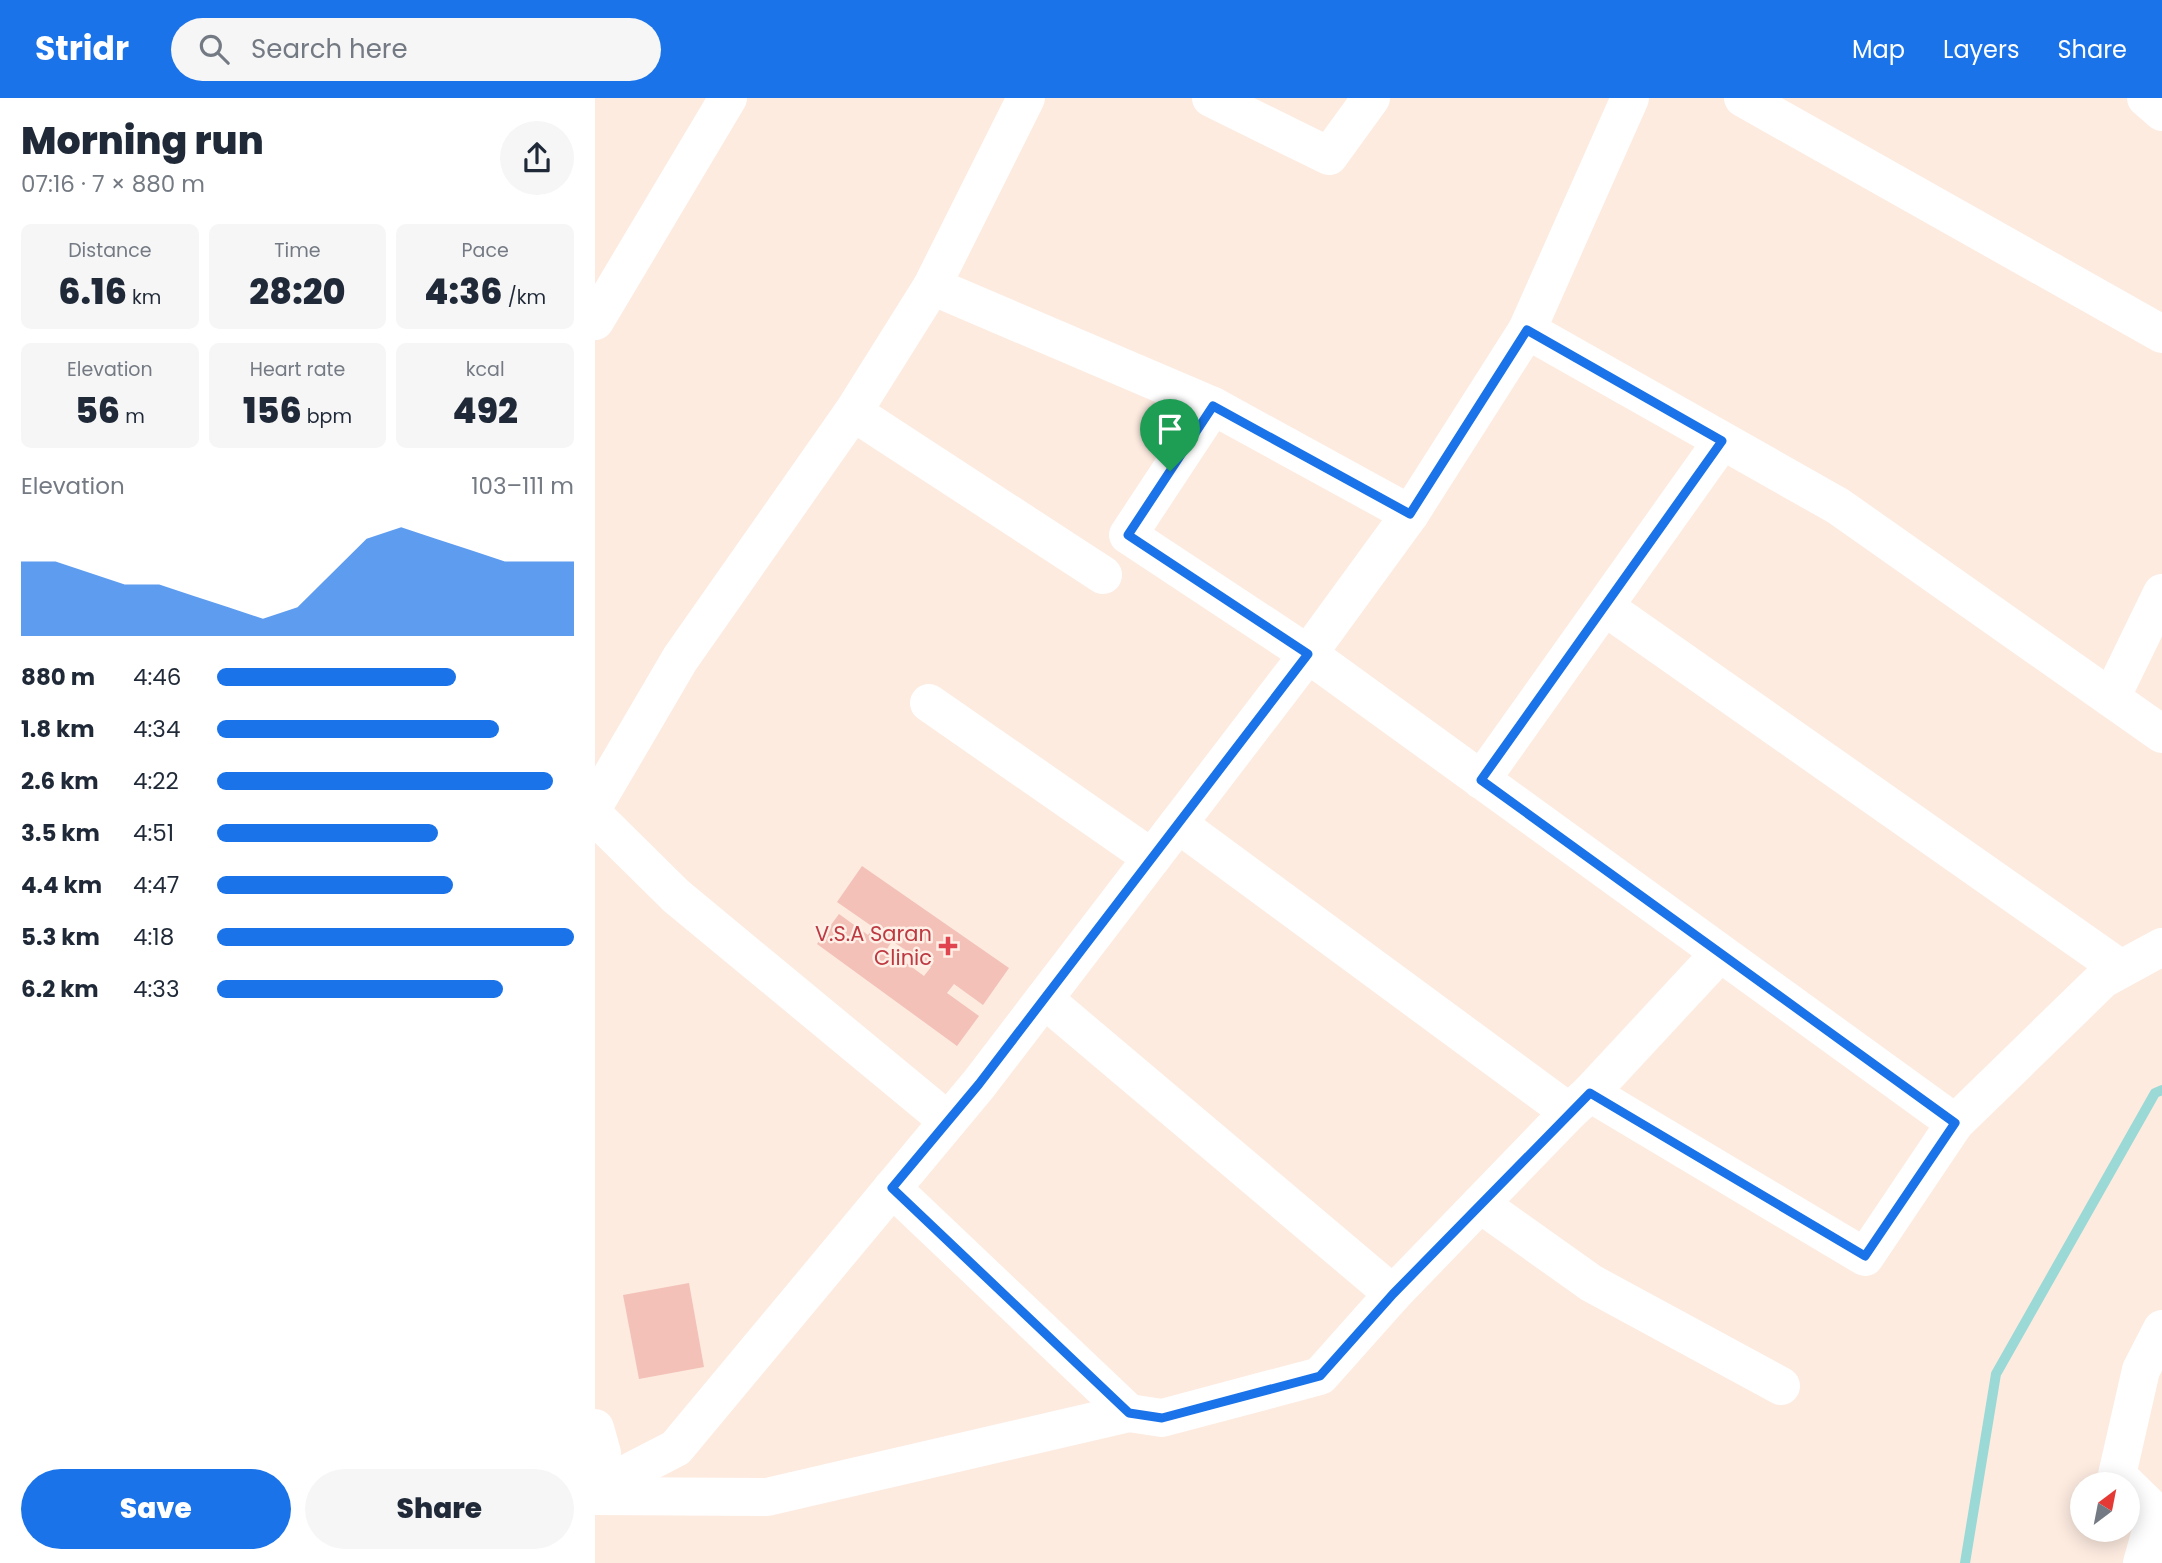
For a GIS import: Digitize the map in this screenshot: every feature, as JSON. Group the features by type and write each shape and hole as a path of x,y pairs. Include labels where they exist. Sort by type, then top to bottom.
{"street":[{"path":"595,321 728,98"},
{"path":"595,804 680,659 853,412 932,286 1027,98"},
{"path":"1211,98 1329,156 1371,98"},
{"path":"595,1490 676,1448 948,1121 1308,654 1410,514 1527,330 1630,98"},
{"path":"1743,98 2162,334"},
{"path":"2146,98 2162,112"},
{"path":"932,286 1213,406 1410,514"},
{"path":"1527,330 1838,506 2162,734"},
{"path":"1213,406 1128,535 1308,654 1955,1123"},
{"path":"853,412 1103,575"},
{"path":"1481,780 1722,441"},
{"path":"2111,698 2162,593"},
{"path":"1605,607 2121,969"},
{"path":"929,703 1152,858"},
{"path":"595,816 676,896 948,1121"},
{"path":"1178,824 1580,1102 1865,1256 1955,1123 2103,979 2162,947"},
{"path":"595,1496 767,1497 1129,1413 1162,1418 1320,1376 1393,1294 1720,953"},
{"path":"1044,999 1393,1294"},
{"path":"892,1188 1129,1413"},
{"path":"1480,1204 1591,1283 1781,1386"},
{"path":"2118,1472 2141,1370 2162,1329"},
{"path":"595,1429 602,1453 595,1469"},
{"path":"2140,1496 2159,1513 2142,1563"}],"building":[{"path":"862,866 1009,968 983,1005 954,984 947,993 979,1016 957,1046 817,944 839,914 868,935 873,927 837,902","holes":["892,941 931,967 924,976 887,949"]},
{"path":"689,1283 704,1367 639,1379 623,1295"}],"waterway":[{"path":"1965,1563 1996,1374 2155,1093 2162,1090"}],"place":[{"name":"V.S.A Saran Clinic","path":"948,946"}],"route":[{"path":"1527,330 1722,441 1481,780 1955,1123 1865,1256 1590,1093 1393,1294 1320,1376 1162,1418 1129,1413 892,1188 979,1084 1308,654 1128,535 1170,471 1213,406 1410,514 1527,330"}]}
